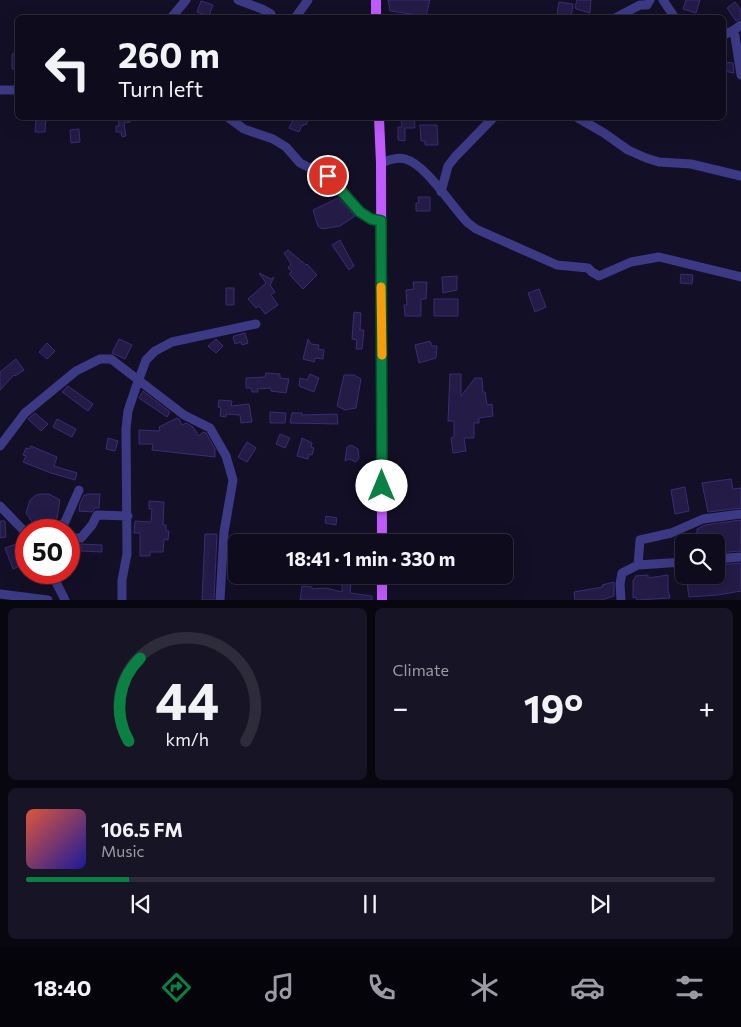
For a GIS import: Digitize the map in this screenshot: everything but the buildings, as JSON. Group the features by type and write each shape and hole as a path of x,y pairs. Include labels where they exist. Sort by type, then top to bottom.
{"main road":[{"path":"376,0 376,15"},
{"path":"379,120 381,163 382,534"},
{"path":"382,584 382,600"}],"street":[{"path":"174,15 186,0"},
{"path":"238,0 262,9 271,15"},
{"path":"297,15 308,0"},
{"path":"620,15 640,5 647,5 650,0"},
{"path":"663,0 673,15"},
{"path":"726,34 738,28 741,75"},
{"path":"0,90 15,90"},
{"path":"232,120 244,129 273,139 286,147 300,163 328,176 360,212 371,219 381,221"},
{"path":"441,192 448,166 491,120"},
{"path":"581,120 628,150 646,158 659,162 691,164 741,176"},
{"path":"381,163 399,158 412,161 426,172 468,223 476,229 557,265 588,268 599,276 631,262 659,257 741,277"},
{"path":"122,600 122,580 127,554 128,516 126,429 128,412 146,360 155,351 172,342 256,324"},
{"path":"0,446 25,413 76,371 100,360 110,358 184,414 210,428 226,456 233,480 224,532 220,600"},
{"path":"66,519 79,490"},
{"path":"0,506 15,522"},
{"path":"638,566 640,540 671,533 703,519 741,514"},
{"path":"80,538 86,533 97,516 128,516"},
{"path":"725,558 741,557"},
{"path":"621,600 620,584 622,573 638,566 675,563"},
{"path":"57,584 65,600"},
{"path":"0,594 48,600"}],"slow traffic":[{"path":"381,287 382,355"}],"route":[{"path":"328,176 360,212 371,219 381,221 382,486"}]}
